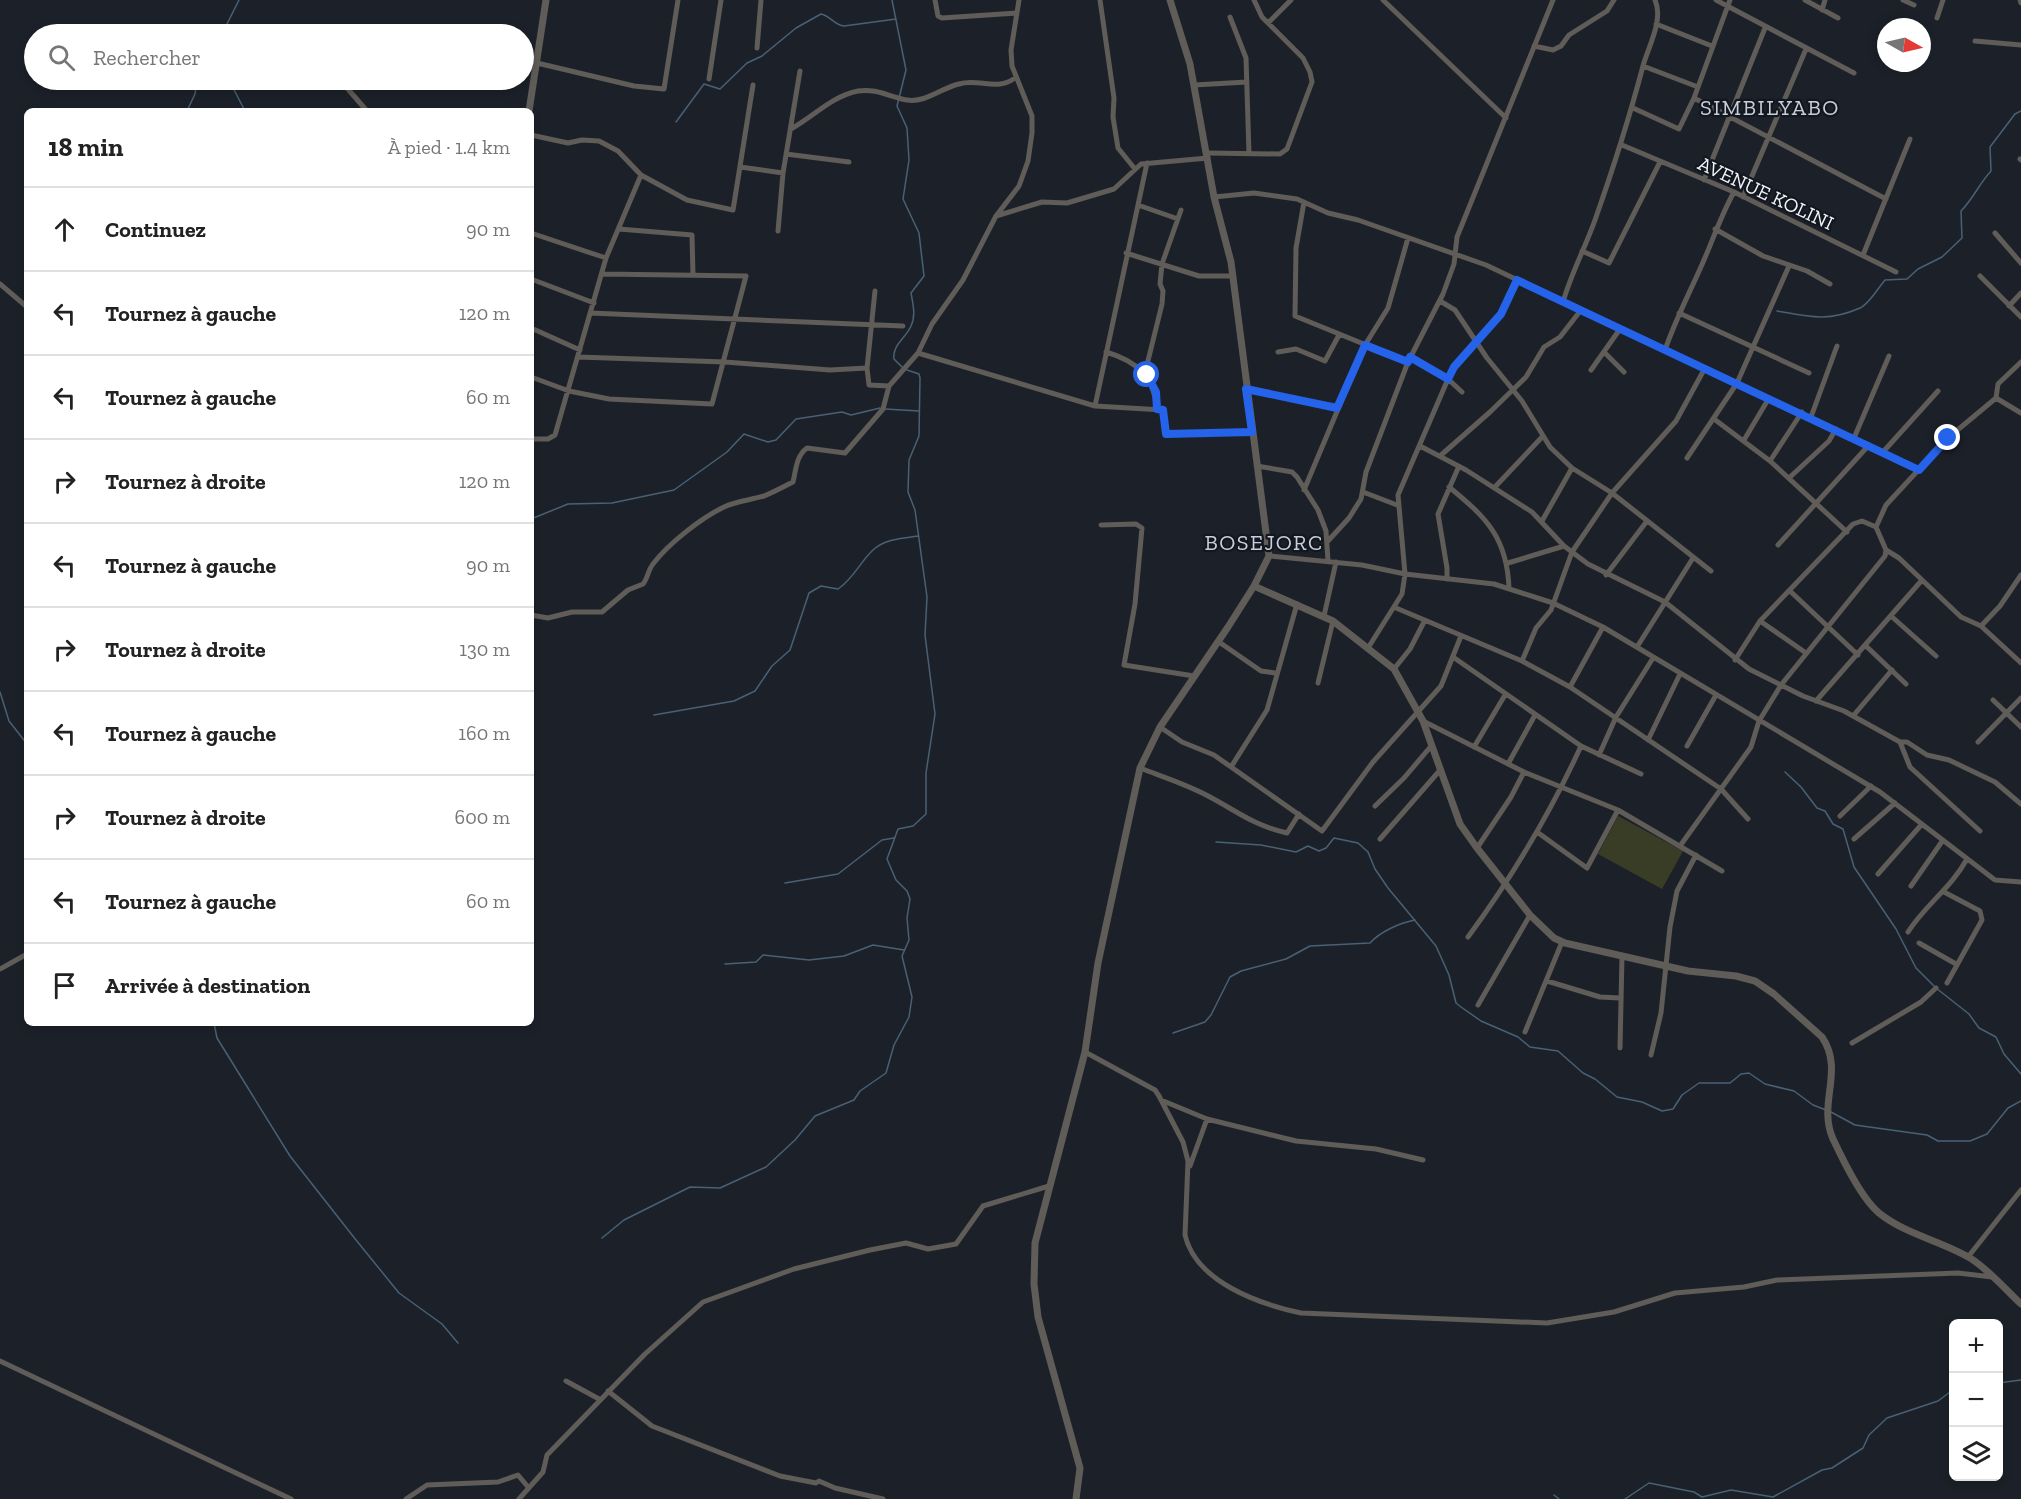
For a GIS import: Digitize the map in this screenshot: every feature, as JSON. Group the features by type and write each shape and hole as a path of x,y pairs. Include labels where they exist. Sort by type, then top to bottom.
{"street":[{"path":"534,84 546,0"},
{"path":"537,63 634,86 664,89 678,0"},
{"path":"709,80 721,0"},
{"path":"757,48 761,0"},
{"path":"935,0 938,16 942,18 1017,13"},
{"path":"534,615 560,616 572,612 602,612 609,608 628,590 643,584 651,566 663,556 672,542 687,534 698,522 725,506 763,496 793,482 801,452 814,448 845,453 883,409 889,386 918,353 932,324 963,280 996,216 1019,186 1028,161 1032,116 1016,77 1011,50 1020,0"},
{"path":"1100,0 1114,98 1113,117 1118,148 1135,169"},
{"path":"1076,1499 1080,1468 1038,1317 1034,1284 1035,1243 1085,1052 1098,963 1140,768 1160,727 1219,642 1254,586 1269,556 1233,276 1214,197 1194,85 1170,0"},
{"path":"996,216 1042,202 1067,203 1108,191 1120,185 1135,169 1147,163 1249,153 1280,154 1287,149 1312,82 1310,72 1303,58 1268,22 1254,0"},
{"path":"1268,22 1291,0"},
{"path":"1383,0 1506,118"},
{"path":"1328,541 1349,518 1364,492 1366,472 1409,360 1440,301 1454,264 1457,237 1553,0"},
{"path":"1534,46 1553,50 1561,46 1569,34 1606,11 1614,0"},
{"path":"1563,302 1622,145 1656,24 1658,6 1655,0"},
{"path":"1716,0 1729,2 1765,28 1854,73"},
{"path":"1805,0 1838,18"},
{"path":"1822,10 1824,0"},
{"path":"1903,0 1914,5"},
{"path":"1937,18 1943,0"},
{"path":"1633,108 1679,129 1694,98 1729,2"},
{"path":"1230,17 1246,58 1249,153"},
{"path":"1656,24 1712,46"},
{"path":"1704,180 1765,28"},
{"path":"1976,41 2021,45"},
{"path":"1743,197 1806,49"},
{"path":"1643,66 1698,87"},
{"path":"778,231 783,173 800,71"},
{"path":"790,129 813,116 825,104 857,91 875,90 908,100 918,99 960,83 999,85 1008,83 1016,77"},
{"path":"1194,85 1247,82"},
{"path":"534,136 568,143 582,140 599,141 618,151 641,175 687,200 733,210 753,85"},
{"path":"349,90 364,108"},
{"path":"530,108 533,90"},
{"path":"1694,98 1886,199"},
{"path":"1863,255 1910,139"},
{"name":"AVENUE KOLINI","path":"1622,145 1734,192 1896,272"},
{"path":"786,154 849,162"},
{"path":"1582,251 1609,263 1660,162"},
{"path":"1095,406 1147,163"},
{"path":"740,166 783,173"},
{"path":"534,439 548,439 555,435 606,258 641,175"},
{"path":"1665,350 1678,313 1734,192"},
{"path":"1214,197 1254,193 1304,202 1328,213 1454,254 1517,280 1802,412 1919,470"},
{"path":"1304,202 1296,249 1295,316 1339,335 1409,360 1448,379 1462,392"},
{"path":"1138,205 1178,219"},
{"path":"1144,374 1161,304 1162,264 1181,210"},
{"path":"618,229 692,235 693,275"},
{"path":"1715,229 1762,256 1807,271 1830,284"},
{"path":"1995,233 2021,263"},
{"path":"534,234 606,258"},
{"path":"1304,490 1365,345 1388,308 1408,238"},
{"path":"1126,253 1199,276 1233,276"},
{"path":"1687,458 1737,383 1789,266"},
{"path":"534,378 569,392 609,399 712,404 746,276 602,274"},
{"path":"1980,276 2021,317"},
{"path":"534,280 594,303"},
{"path":"1368,648 1396,608 1404,585 1398,495 1454,367 1501,314 1517,280"},
{"path":"0,284 24,304"},
{"path":"875,291 867,368 869,385 889,386"},
{"path":"2009,306 2021,293"},
{"path":"1440,301 1455,310 1513,389 1543,436 1572,468 1612,493 1711,571"},
{"path":"1440,456 1526,377 1544,347 1560,337 1581,310"},
{"path":"591,313 903,326"},
{"path":"1678,313 1809,373"},
{"path":"534,329 580,350"},
{"path":"1591,370 1620,329"},
{"path":"1278,352 1296,349 1325,362 1339,335"},
{"path":"1811,417 1837,346"},
{"path":"1106,352 1126,358 1144,374 1156,392 1157,409"},
{"path":"1604,352 1624,372"},
{"path":"918,353 1095,406 1163,410 1166,434 1252,432"},
{"path":"1854,438 1888,356"},
{"path":"578,357 725,362 830,370 867,368"},
{"path":"1876,527 1886,505 1948,438 1996,398 1998,384 2021,362"},
{"path":"1522,661 1536,628 1551,610 1572,552 1612,493 1676,421 1705,368"},
{"path":"1246,389 1337,408"},
{"path":"1883,452 1938,391"},
{"path":"1744,440 1770,398"},
{"path":"1996,398 2021,413"},
{"path":"1770,461 1802,412"},
{"path":"1714,419 1770,461 1847,532"},
{"path":"1789,478 1829,441 1836,429"},
{"path":"1494,488 1543,436"},
{"path":"1778,545 1869,445"},
{"path":"1420,446 1459,466 1542,521 1564,546 1606,574 1665,602 1735,660 1781,685 1853,716 1900,742 1907,742 1927,755 1948,760 1995,782 2021,804"},
{"path":"1257,466 1268,466 1292,472 1318,510 1328,541 1328,561"},
{"path":"1447,579 1448,568 1438,514 1459,466"},
{"path":"1542,521 1572,468"},
{"path":"1449,487 1488,523 1508,563 1509,588"},
{"path":"1364,492 1397,505"},
{"path":"1606,574 1647,521"},
{"path":"1735,660 1760,621 1856,521 1862,521 1876,527 1886,550 1899,558 1961,617 1981,626 2021,663"},
{"path":"1101,525 1137,524 1142,528 1135,604 1124,665 1194,676"},
{"path":"1508,563 1564,546"},
{"path":"1680,846 1751,747 1759,721 1781,685 1884,556 1886,550"},
{"path":"1269,556 1336,562 1509,588 1553,603 1603,627 1871,786 1995,880 2021,882"},
{"path":"1637,647 1693,558"},
{"path":"1324,616 1336,562"},
{"path":"1981,626 2000,606 2021,575"},
{"path":"1816,700 1858,656 1922,580"},
{"path":"1254,586 1333,621 1394,669 1423,721 1460,824 1476,848 1530,915 1562,942 1688,971 1736,975 1755,981 1774,994 1822,1037 1831,1061 1830,1097 1826,1119 1846,1166 1873,1207 1884,1217 1914,1233 1968,1257 2021,1304"},
{"path":"1790,591 1858,656"},
{"path":"1231,767 1267,710 1275,673 1297,604"},
{"path":"1396,608 1522,661 1570,687 1721,789 1748,819"},
{"path":"1891,616 1936,656"},
{"path":"1394,669 1410,649 1425,620"},
{"path":"1318,683 1333,621"},
{"path":"1760,621 1806,653"},
{"path":"1570,687 1603,627"},
{"path":"1160,727 1182,742 1214,755 1322,831 1372,762 1441,686 1461,636"},
{"path":"1219,642 1261,671 1275,673"},
{"path":"1866,646 1906,684"},
{"path":"1453,657 1581,746 1641,774"},
{"path":"1599,755 1616,717 1653,658"},
{"path":"1853,716 1892,670"},
{"path":"1648,740 1680,674"},
{"path":"1474,747 1505,695"},
{"path":"1687,746 1716,695"},
{"path":"1978,742 2021,698"},
{"path":"1993,700 2021,727"},
{"path":"1508,764 1535,716"},
{"path":"1423,721 1524,772 1618,810 1722,871"},
{"path":"1900,742 1910,767 1980,831"},
{"path":"1375,806 1404,778 1432,745"},
{"path":"1468,937 1507,884 1563,787 1581,746"},
{"path":"1140,768 1210,796 1235,814 1272,830 1287,832 1299,814"},
{"path":"1380,839 1441,770"},
{"path":"1476,848 1511,797 1524,772"},
{"path":"1840,816 1871,786"},
{"path":"1854,839 1895,803"},
{"path":"1537,832 1587,868 1618,810"},
{"path":"1878,874 1922,824"},
{"path":"1911,886 1943,840"},
{"path":"1651,1056 1661,1013 1677,891 1696,855"},
{"path":"1908,932 1917,918 1956,879 1967,859"},
{"path":"1944,892 1980,911 1982,920 1947,983"},
{"path":"1478,1005 1530,915"},
{"path":"1525,1032 1562,942"},
{"path":"1919,943 1956,964"},
{"path":"0,969 24,956"},
{"path":"1620,1048 1622,956"},
{"path":"1546,981 1600,997 1620,998"},
{"path":"1852,1043 1921,1002 1936,988"},
{"path":"1085,1052 1155,1090 1161,1100 1183,1142 1189,1171 1185,1235 1187,1246 1202,1268 1259,1300 1301,1313 1547,1323 1614,1312 1675,1293 1744,1287 1777,1280 1958,1273 1992,1277"},
{"path":"1161,1100 1207,1119 1296,1141 1376,1149 1423,1160"},
{"path":"1189,1171 1207,1119"},
{"path":"519,1499 543,1472 547,1455 608,1391 703,1302 794,1269 870,1250 906,1243 928,1249 956,1244 983,1206 1049,1186"},
{"path":"1968,1257 2005,1206 2021,1190"},
{"path":"0,1361 291,1499"},
{"path":"566,1380 599,1400"},
{"path":"608,1391 652,1426 780,1476 816,1483 819,1481 835,1488 883,1499"},
{"path":"406,1499 427,1485 498,1482 518,1475 528,1487"}],"green space":[{"path":"1618,816 1683,851 1662,889 1598,854"}],"waterway":[{"path":"227,24 239,0"},
{"path":"892,0 906,70 897,106 907,128 909,160 903,199 919,233 924,276 911,293 914,310 913,322 894,354 894,359 903,368"},
{"path":"676,122 704,84 720,89 747,63 762,56 796,28 821,14 844,26 896,19"},
{"path":"188,108 196,90"},
{"path":"234,90 243,108"},
{"path":"1777,311 1819,317 1849,312 1867,303 1885,280 1907,279 1918,269 1942,257 1962,238 1961,211 1991,171 1990,147 2015,114 2021,111"},
{"path":"602,1238 624,1220 690,1187 720,1188 766,1167 795,1140 815,1116 854,1100 860,1091 886,1073 894,1045 909,1017 912,997 902,956 909,940 907,918 910,899 907,891 896,880 887,859 898,829 913,826 926,814 926,773 935,714 925,635 927,597 915,510 908,492 909,460 919,436 920,378 919,374 907,370"},
{"path":"534,518 568,504 612,503 674,490 727,452 744,434 768,442 776,440 796,419 842,412 851,415 880,408"},
{"path":"885,409 919,411"},
{"path":"654,715 734,701 755,691 772,666 790,650 809,593 821,586 838,589 868,555 883,543 918,536"},
{"path":"0,692 9,721 24,740"},
{"path":"1785,772 1801,787 1817,808 1825,811 1833,824 1843,829 1854,867 1896,929 1916,968 1936,988 1969,1014 1979,1028 1996,1037 2004,1054 2021,1074"},
{"path":"785,883 838,874 882,840 894,838"},
{"path":"1216,842 1261,845 1296,852 1308,846 1319,851 1326,848 1334,838 1358,843 1368,852 1375,869 1388,888 1436,946 1449,975 1456,1003 1481,1021 1518,1037 1530,1047 1558,1051 1583,1073 1595,1079 1617,1097 1642,1102 1662,1111 1673,1109 1682,1095 1699,1083 1730,1083 1741,1074 1749,1073 1765,1084 1794,1091 1813,1105 1826,1110"},
{"path":"1173,1033 1205,1022 1211,1015 1230,977 1241,971 1286,959 1310,946 1370,943 1390,928 1415,920"},
{"path":"725,964 756,962 763,955 809,960 844,956 873,945 904,950"},
{"path":"215,1026 217,1038 290,1156 399,1293 442,1324 458,1343"},
{"path":"1831,1112 1855,1125 1927,1135 1938,1141 1970,1141 1987,1134 2008,1108 2021,1101"},
{"path":"2003,1382 2021,1380"},
{"path":"1625,1499 1649,1483 1694,1492 1702,1497 1731,1490 1773,1497 1822,1470 1832,1468 1863,1448 1869,1435 1887,1418 1938,1401 1949,1393"},
{"path":"1554,1495 1559,1499"}],"district":[{"name":"SIMBILYABO","path":"1770,107"},
{"name":"BOSEJORC","path":"1264,542"}],"route":[{"path":"1147,375 1147,380 1156,392 1157,409 1163,410 1166,434 1252,432 1246,389 1337,408 1365,345 1408,362 1410,357 1448,379 1454,367 1501,314 1517,280 1802,412 1919,470 1948,438"}]}
